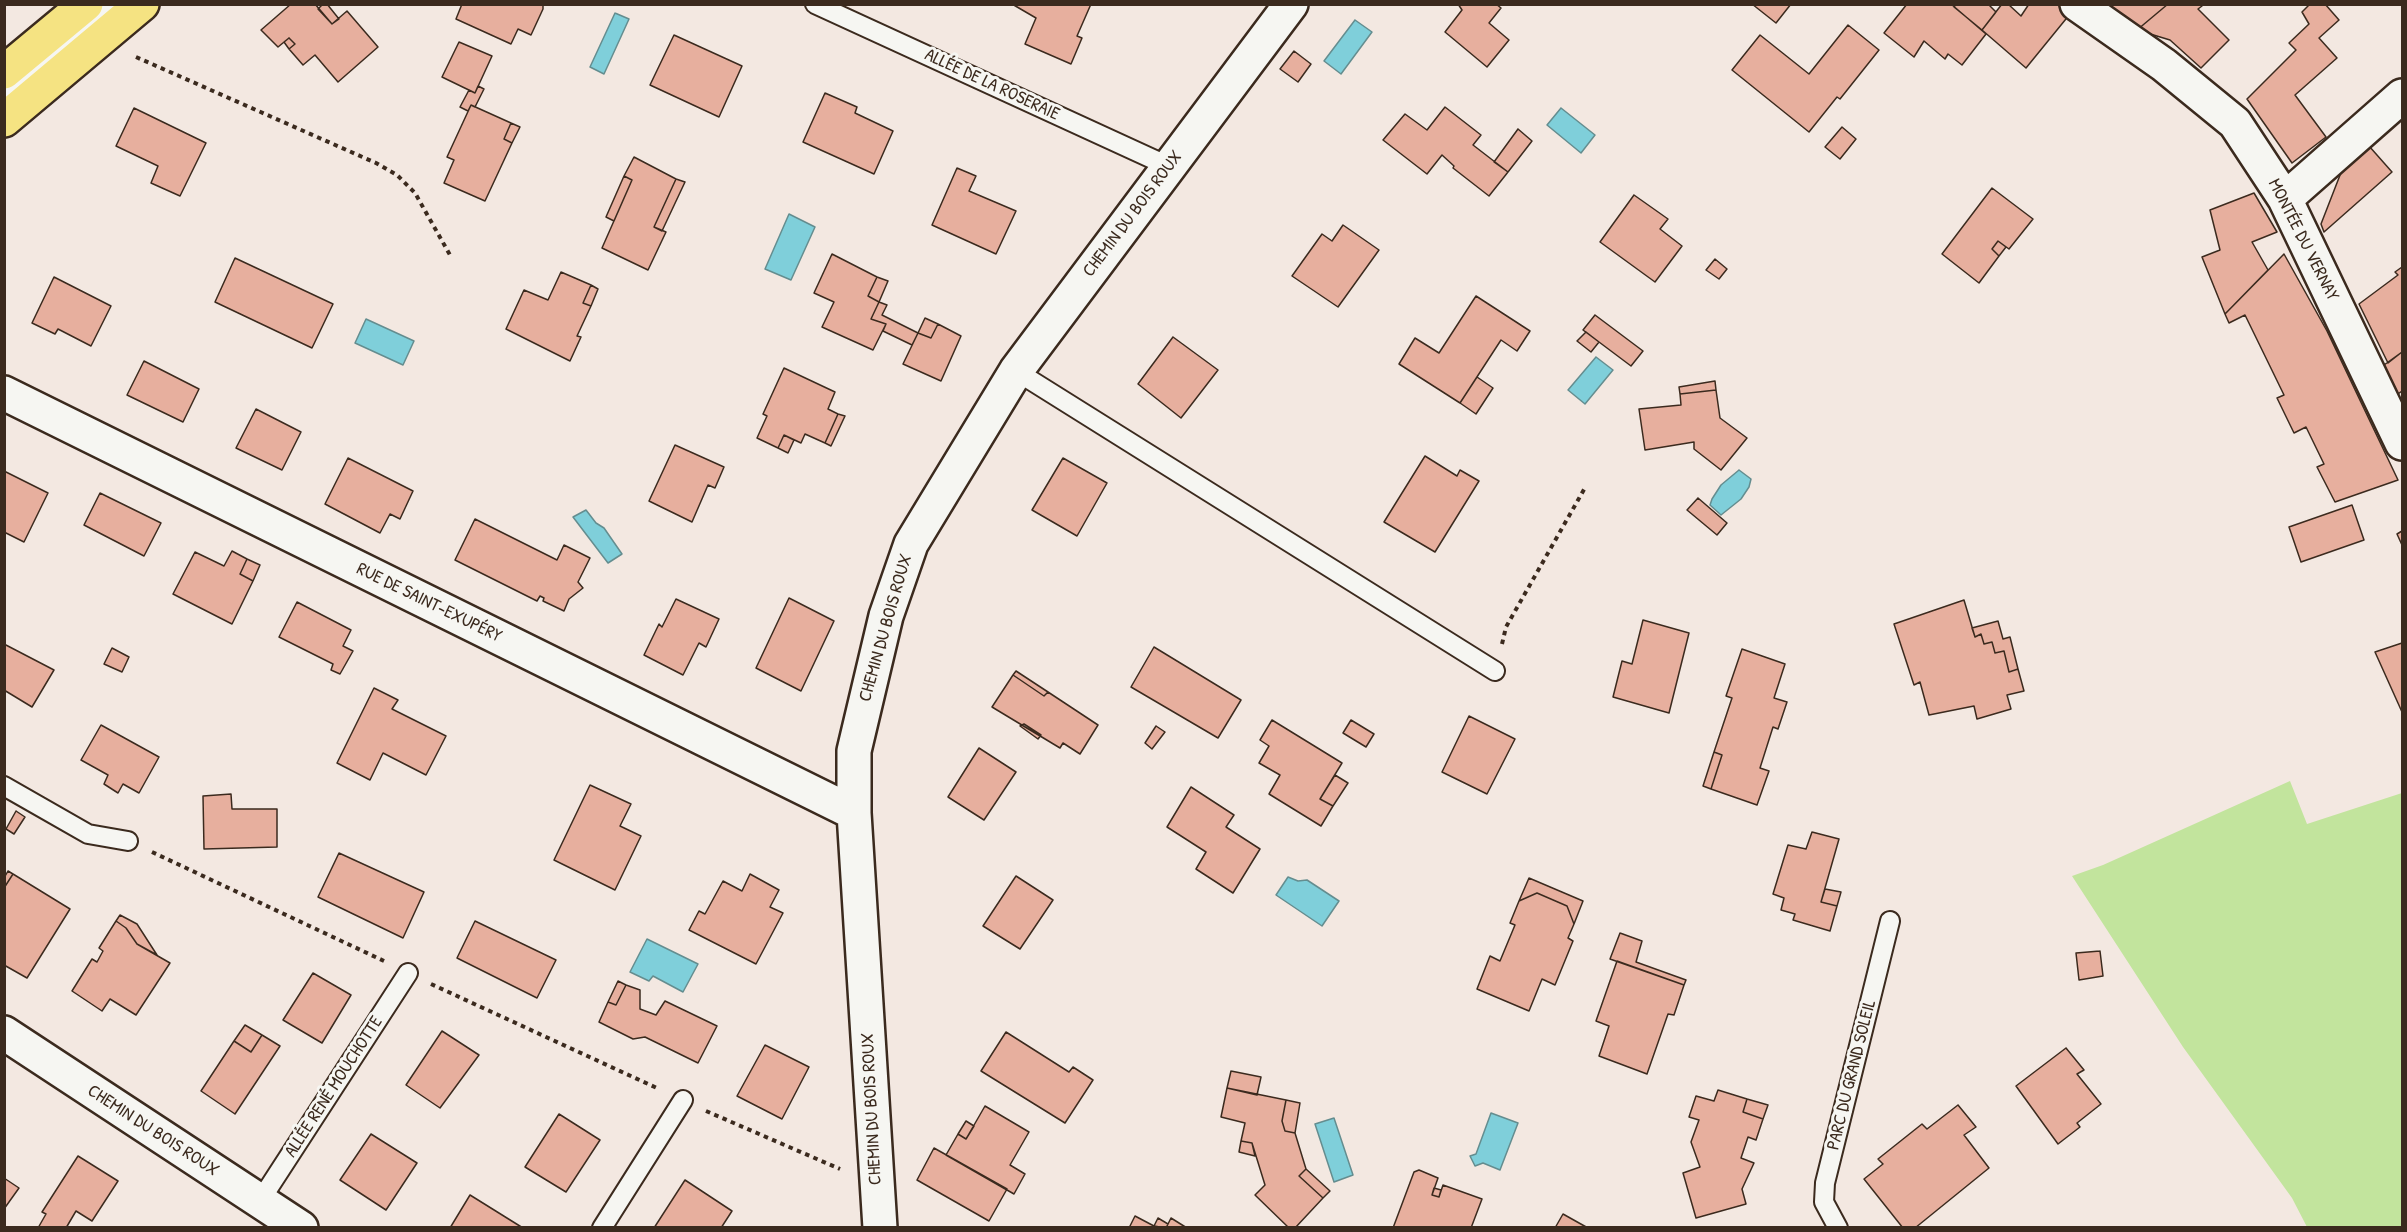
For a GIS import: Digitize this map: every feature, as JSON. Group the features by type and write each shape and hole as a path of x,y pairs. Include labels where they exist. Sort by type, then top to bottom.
{"main road":[{"path":"4,72 86,4"},
{"path":"4,120 142,4"}],"street":[{"name":"CHEMIN DU BOIS ROUX","path":"880,1227 854,813 856,740 886,616 911,544 1016,371 1292,4"},
{"name":"MONTÉE DU VERNAY","path":"2077,4 2164,65 2229,117 2285,199 2396,408 2403,442"},
{"path":"2285,199 2403,96"},
{"name":"RUE DE SAINT-EXUPÉRY","path":"4,393 854,813"},
{"name":"CHEMIN DU BOIS ROUX","path":"4,1033 301,1227"}],"lane":[{"path":"4,98 114,4"},
{"name":"ALLÉE DE LA ROSERAIE","path":"815,4 1168,166"},
{"path":"1016,371 1495,670"},
{"path":"4,786 88,834 128,841"},
{"name":"PARC DU GRAND SOLEIL","path":"1838,1227 1824,1202 1825,1183 1890,921"},
{"name":"ALLÉE RENÉ MOUCHOTTE","path":"260,1201 408,973"},
{"path":"602,1227 682,1100"}],"path":[{"path":"99,41 376,163 397,175 415,193 450,255"},
{"path":"1495,670 1506,627 1586,486"},
{"path":"128,841 682,1100 876,1185"}],"green space":[{"path":"2290,781 2307,824 2402,793 2402,1227 2307,1227 2292,1198 2183,1047 2072,876 2103,865"}],"water":[{"path":"615,13 629,19 604,74 590,67"},
{"path":"1355,20 1372,32 1341,74 1324,61"},
{"path":"1561,108 1595,135 1581,153 1547,125"},
{"path":"789,214 815,227 791,280 765,269"},
{"path":"366,319 414,341 403,365 355,343"},
{"path":"1596,357 1613,370 1585,404 1568,390"},
{"path":"1739,470 1751,479 1749,487 1741,499 1721,515 1710,505 1712,499 1721,485"},
{"path":"586,510 596,523 604,528 622,554 608,563 573,517"},
{"path":"1288,877 1298,881 1307,880 1339,901 1322,926 1276,895"},
{"path":"647,939 698,964 683,992 653,976 649,981 630,972"},
{"path":"1491,1113 1518,1123 1500,1170 1483,1163 1475,1166 1470,1156 1476,1154"},
{"path":"1334,1118 1353,1175 1334,1182 1315,1124"}],"building":[{"path":"291,4 315,4 332,24 347,11 378,47 338,82 315,55 303,65 289,49 295,44 289,38 278,47 261,30"},
{"path":"323,4 327,4 339,19 332,24 318,9"},
{"path":"462,4 543,4 543,9 531,35 518,29 511,44 456,19"},
{"path":"1012,4 1091,4 1077,36 1082,38 1071,64 1025,44 1036,18"},
{"path":"1458,4 1496,4 1501,8 1489,23 1509,40 1487,67 1445,32 1462,10"},
{"path":"1752,4 1791,4 1776,23"},
{"path":"1907,4 1951,4 1986,34 1962,65 1948,54 1945,59 1924,41 1914,57 1884,33"},
{"path":"1956,4 1988,4 1996,12 1982,30 1954,7"},
{"path":"2002,4 2008,4 2021,16 2029,4 2057,4 2070,14 2026,68 1982,30"},
{"path":"2098,4 2168,4 2137,30"},
{"path":"2168,4 2200,4 2202,6 2198,9 2229,40 2201,68 2170,40 2137,30"},
{"path":"2310,4 2325,4 2339,20 2319,38 2337,58 2295,95 2326,137 2292,163 2247,99 2296,50 2289,43 2309,24 2302,12"},
{"path":"1848,25 1879,50 1840,99 1837,97 1809,132 1732,70 1760,35 1809,74"},
{"path":"674,35 742,66 719,117 650,85"},
{"path":"289,38 295,44 289,49 284,42"},
{"path":"459,42 492,56 475,93 442,77"},
{"path":"1294,51 1311,64 1298,82 1280,69"},
{"path":"478,86 484,89 475,107 471,105 468,111 460,107 469,90 475,93"},
{"path":"825,93 857,107 855,113 893,131 874,174 803,142"},
{"path":"471,105 511,123 504,139 512,143 485,201 444,183 454,160 447,157"},
{"path":"1445,107 1481,135 1473,145 1508,172 1489,196 1453,168 1454,166 1442,155 1427,174 1383,140 1405,114 1427,130"},
{"path":"134,108 206,143 180,196 151,183 158,166 116,146"},
{"path":"511,123 520,127 512,143 504,139"},
{"path":"1842,127 1856,139 1840,159 1825,147"},
{"path":"1518,129 1532,141 1508,172 1494,162"},
{"path":"2369,146 2392,172 2324,232 2321,224 2342,170"},
{"path":"634,157 676,179 654,227 666,232 648,270 602,248 632,180 624,176"},
{"path":"957,168 976,176 969,191 1016,211 996,254 932,225"},
{"path":"624,176 632,180 614,221 606,217"},
{"path":"676,179 685,182 662,231 654,227"},
{"path":"1992,188 2033,219 2009,249 1998,241 1992,249 1999,256 1979,283 1942,254"},
{"path":"2254,193 2277,232 2252,242 2268,270 2225,314 2202,257 2220,250 2210,210"},
{"path":"1634,195 1668,219 1660,229 1682,246 1655,282 1600,242"},
{"path":"1343,225 1379,250 1338,307 1292,276 1322,234 1332,241"},
{"path":"1998,241 2006,247 1999,256 1992,249"},
{"path":"832,254 877,277 868,296 879,302 871,319 886,324 873,350 822,327 834,302 814,293"},
{"path":"2284,254 2327,331 2398,480 2335,502 2317,467 2324,464 2306,427 2294,433 2277,398 2284,395 2245,315 2229,323 2225,314"},
{"path":"235,258 333,304 312,348 215,302"},
{"path":"1715,259 1727,269 1719,279 1706,270"},
{"path":"2402,267 2402,352 2388,363 2359,304 2398,275 2395,272"},
{"path":"561,272 591,285 583,303 591,306 577,336 581,337 570,361 506,329 524,290 548,300"},
{"path":"54,277 111,306 91,346 58,329 55,334 32,323"},
{"path":"877,277 888,281 879,302 868,296"},
{"path":"591,285 598,289 591,306 583,303"},
{"path":"1476,296 1530,331 1517,351 1501,340 1460,403 1399,364 1415,338 1439,353"},
{"path":"879,302 887,305 882,315 918,333 912,345 883,331 886,324 871,319"},
{"path":"1595,315 1643,351 1631,366 1583,330"},
{"path":"925,318 938,324 931,338 918,333"},
{"path":"938,324 961,336 941,381 903,364 918,333 931,338"},
{"path":"1586,332 1599,342 1591,352 1577,341"},
{"path":"1173,337 1218,370 1181,418 1138,384"},
{"path":"2402,352 2402,391 2398,394 2384,365"},
{"path":"144,361 199,389 183,422 127,395"},
{"path":"784,368 835,392 828,409 838,414 825,443 805,434 801,443 784,435 778,448 757,438 767,416 763,414"},
{"path":"1477,377 1493,388 1476,414 1460,403"},
{"path":"1715,381 1716,390 1680,394 1679,387"},
{"path":"1716,390 1720,418 1747,438 1721,470 1694,449 1694,442 1645,450 1639,409 1681,405 1680,394"},
{"path":"256,409 301,432 282,470 236,448"},
{"path":"838,414 845,416 831,446 825,443"},
{"path":"784,435 794,440 788,453 778,448"},
{"path":"675,445 724,467 715,488 708,485 692,522 649,501"},
{"path":"1425,456 1457,476 1460,470 1479,481 1435,552 1384,522"},
{"path":"348,458 413,491 400,519 390,514 380,533 325,504"},
{"path":"1063,458 1107,483 1077,536 1032,510"},
{"path":"4,471 48,493 24,542 4,532"},
{"path":"100,493 161,523 144,556 84,525"},
{"path":"1698,498 1727,523 1717,535 1687,510"},
{"path":"2352,505 2364,540 2301,562 2289,527"},
{"path":"475,519 557,560 564,545 590,558 578,582 583,588 569,599 564,611 543,601 544,598 540,596 537,601 455,560"},
{"path":"2402,531 2402,545 2397,534"},
{"path":"232,551 247,559 240,574 253,581 232,624 173,594 195,552 224,566"},
{"path":"247,559 260,565 253,581 240,574"},
{"path":"789,598 834,621 801,691 756,668"},
{"path":"676,599 719,619 706,647 699,643 683,675 644,655 659,624 662,627"},
{"path":"1964,600 1975,637 1981,634 1984,644 1992,642 1995,653 2004,651 2009,672 2018,669 2024,691 2007,695 2011,709 1977,719 1974,706 1929,715 1920,682 1914,685 1894,624"},
{"path":"297,602 351,630 343,646 353,651 340,674 331,670 333,664 279,637"},
{"path":"1643,620 1689,633 1669,713 1613,697 1622,661 1632,664"},
{"path":"1998,621 2003,639 2010,637 2018,669 2009,672 2004,651 1995,653 1992,642 1984,644 1981,634 1975,637 1972,628"},
{"path":"2402,643 2402,712 2375,652"},
{"path":"4,644 54,670 32,707 4,690"},
{"path":"1154,647 1241,700 1218,738 1131,687"},
{"path":"112,648 129,657 122,672 104,664"},
{"path":"1742,649 1785,664 1774,698 1787,702 1778,729 1773,727 1760,768 1769,771 1757,805 1711,789 1722,755 1714,752 1732,698 1726,696"},
{"path":"1016,671 1048,692 1044,696 1013,675"},
{"path":"1013,675 1044,696 1048,692 1098,725 1080,754 1063,743 1060,748 992,707"},
{"path":"374,688 398,700 392,709 446,736 426,775 383,753 370,780 337,763"},
{"path":"1469,716 1515,739 1487,794 1442,772"},
{"path":"1272,720 1342,763 1320,799 1333,806 1321,826 1269,794 1280,775 1259,763 1269,746 1260,740"},
{"path":"1351,720 1374,734 1366,747 1343,733"},
{"path":"1024,724 1041,735 1038,739 1020,726"},
{"path":"101,725 159,757 139,793 123,784 118,793 104,784 108,775 81,760"},
{"path":"1156,726 1165,732 1152,749 1145,743"},
{"path":"979,748 1016,772 984,820 948,797"},
{"path":"1714,752 1722,755 1711,789 1703,786"},
{"path":"1335,775 1348,783 1333,806 1320,799"},
{"path":"590,785 631,804 620,826 641,836 615,890 554,860"},
{"path":"1191,787 1234,815 1226,827 1260,849 1233,893 1196,869 1206,852 1167,827"},
{"path":"231,794 232,809 277,809 277,847 204,849 203,796"},
{"path":"16,811 25,817 14,834 6,829"},
{"path":"1812,832 1839,839 1821,902 1837,906 1830,931 1793,920 1795,914 1781,910 1784,898 1773,894 1788,845 1806,849"},
{"path":"339,853 424,892 403,938 318,897"},
{"path":"8,871 13,874 4,888 4,878"},
{"path":"13,874 70,909 27,978 4,965 4,888"},
{"path":"750,874 779,890 770,907 783,913 756,964 689,930 699,911 705,914 723,881 742,891"},
{"path":"1016,876 1053,900 1020,949 983,926"},
{"path":"1529,878 1583,901 1574,924 1567,906 1537,893 1519,901"},
{"path":"1825,889 1841,892 1837,906 1821,902"},
{"path":"1537,893 1567,906 1574,924 1568,938 1573,941 1555,985 1542,979 1529,1011 1477,989 1490,956 1500,961 1515,925 1510,923 1519,901"},
{"path":"120,915 137,924 157,955 137,944 126,928 116,921"},
{"path":"116,921 126,928 137,944 170,963 136,1015 110,999 102,1011 72,991 92,959 97,962 103,951 99,948"},
{"path":"475,921 556,960 537,998 457,958"},
{"path":"1620,933 1642,941 1636,962 1686,980 1684,985 1610,959"},
{"path":"2100,951 2103,976 2079,980 2076,953"},
{"path":"1617,961 1684,985 1674,1015 1668,1014 1647,1074 1599,1056 1609,1026 1596,1021"},
{"path":"313,973 351,995 322,1043 283,1020"},
{"path":"618,981 626,985 616,1005 608,1002"},
{"path":"626,985 640,990 640,1009 656,1015 665,1001 717,1026 698,1063 645,1037 633,1039 599,1022 608,1002 616,1005"},
{"path":"245,1025 262,1035 251,1052 234,1041"},
{"path":"442,1031 479,1055 440,1108 406,1085"},
{"path":"1006,1032 1069,1072 1073,1067 1093,1080 1065,1123 981,1071"},
{"path":"262,1035 280,1046 235,1114 201,1091 234,1041 251,1052"},
{"path":"765,1045 809,1067 782,1119 737,1096"},
{"path":"2066,1048 2084,1070 2077,1074 2101,1104 2077,1123 2080,1127 2058,1144 2016,1086"},
{"path":"1231,1071 1261,1077 1257,1095 1227,1088"},
{"path":"1227,1088 1286,1100 1282,1121 1285,1131 1295,1133 1306,1169 1299,1176 1323,1198 1295,1228 1289,1228 1255,1195 1265,1185 1252,1143 1241,1141 1245,1123 1221,1117"},
{"path":"1718,1090 1747,1099 1743,1112 1763,1119 1756,1140 1748,1137 1741,1158 1754,1163 1742,1189 1746,1204 1696,1218 1683,1173 1700,1167 1691,1142 1699,1120 1689,1117 1696,1096 1714,1101"},
{"path":"1747,1099 1768,1105 1763,1119 1743,1112"},
{"path":"1286,1100 1300,1103 1295,1133 1285,1131 1282,1121"},
{"path":"1958,1105 1976,1127 1964,1135 1989,1168 1915,1228 1903,1228 1864,1179 1883,1164 1878,1159 1922,1124 1927,1129"},
{"path":"985,1106 1029,1132 1010,1165 1025,1174 1014,1194 946,1155 958,1134 966,1139"},
{"path":"559,1114 600,1140 566,1192 525,1167"},
{"path":"966,1121 974,1126 966,1139 958,1134"},
{"path":"371,1134 417,1163 386,1210 340,1180"},
{"path":"1241,1141 1252,1143 1255,1156 1239,1152"},
{"path":"934,1148 1007,1189 989,1221 917,1180"},
{"path":"78,1156 118,1181 92,1221 76,1211 66,1228 38,1228 46,1214 42,1212"},
{"path":"1306,1169 1330,1191 1323,1198 1299,1176"},
{"path":"1419,1170 1438,1178 1432,1195 1439,1197 1443,1185 1482,1199 1471,1228 1393,1228 1414,1172"},
{"path":"4,1178 19,1188 4,1209"},
{"path":"685,1180 732,1211 721,1228 654,1228"},
{"path":"1434,1188 1441,1190 1439,1197 1432,1195"},
{"path":"470,1195 523,1228 450,1228"},
{"path":"1563,1214 1588,1228 1555,1228"},
{"path":"1135,1216 1154,1226 1157,1228 1129,1228"},
{"path":"1158,1218 1168,1224 1166,1228 1154,1226"},
{"path":"1171,1218 1187,1228 1166,1228"}]}
